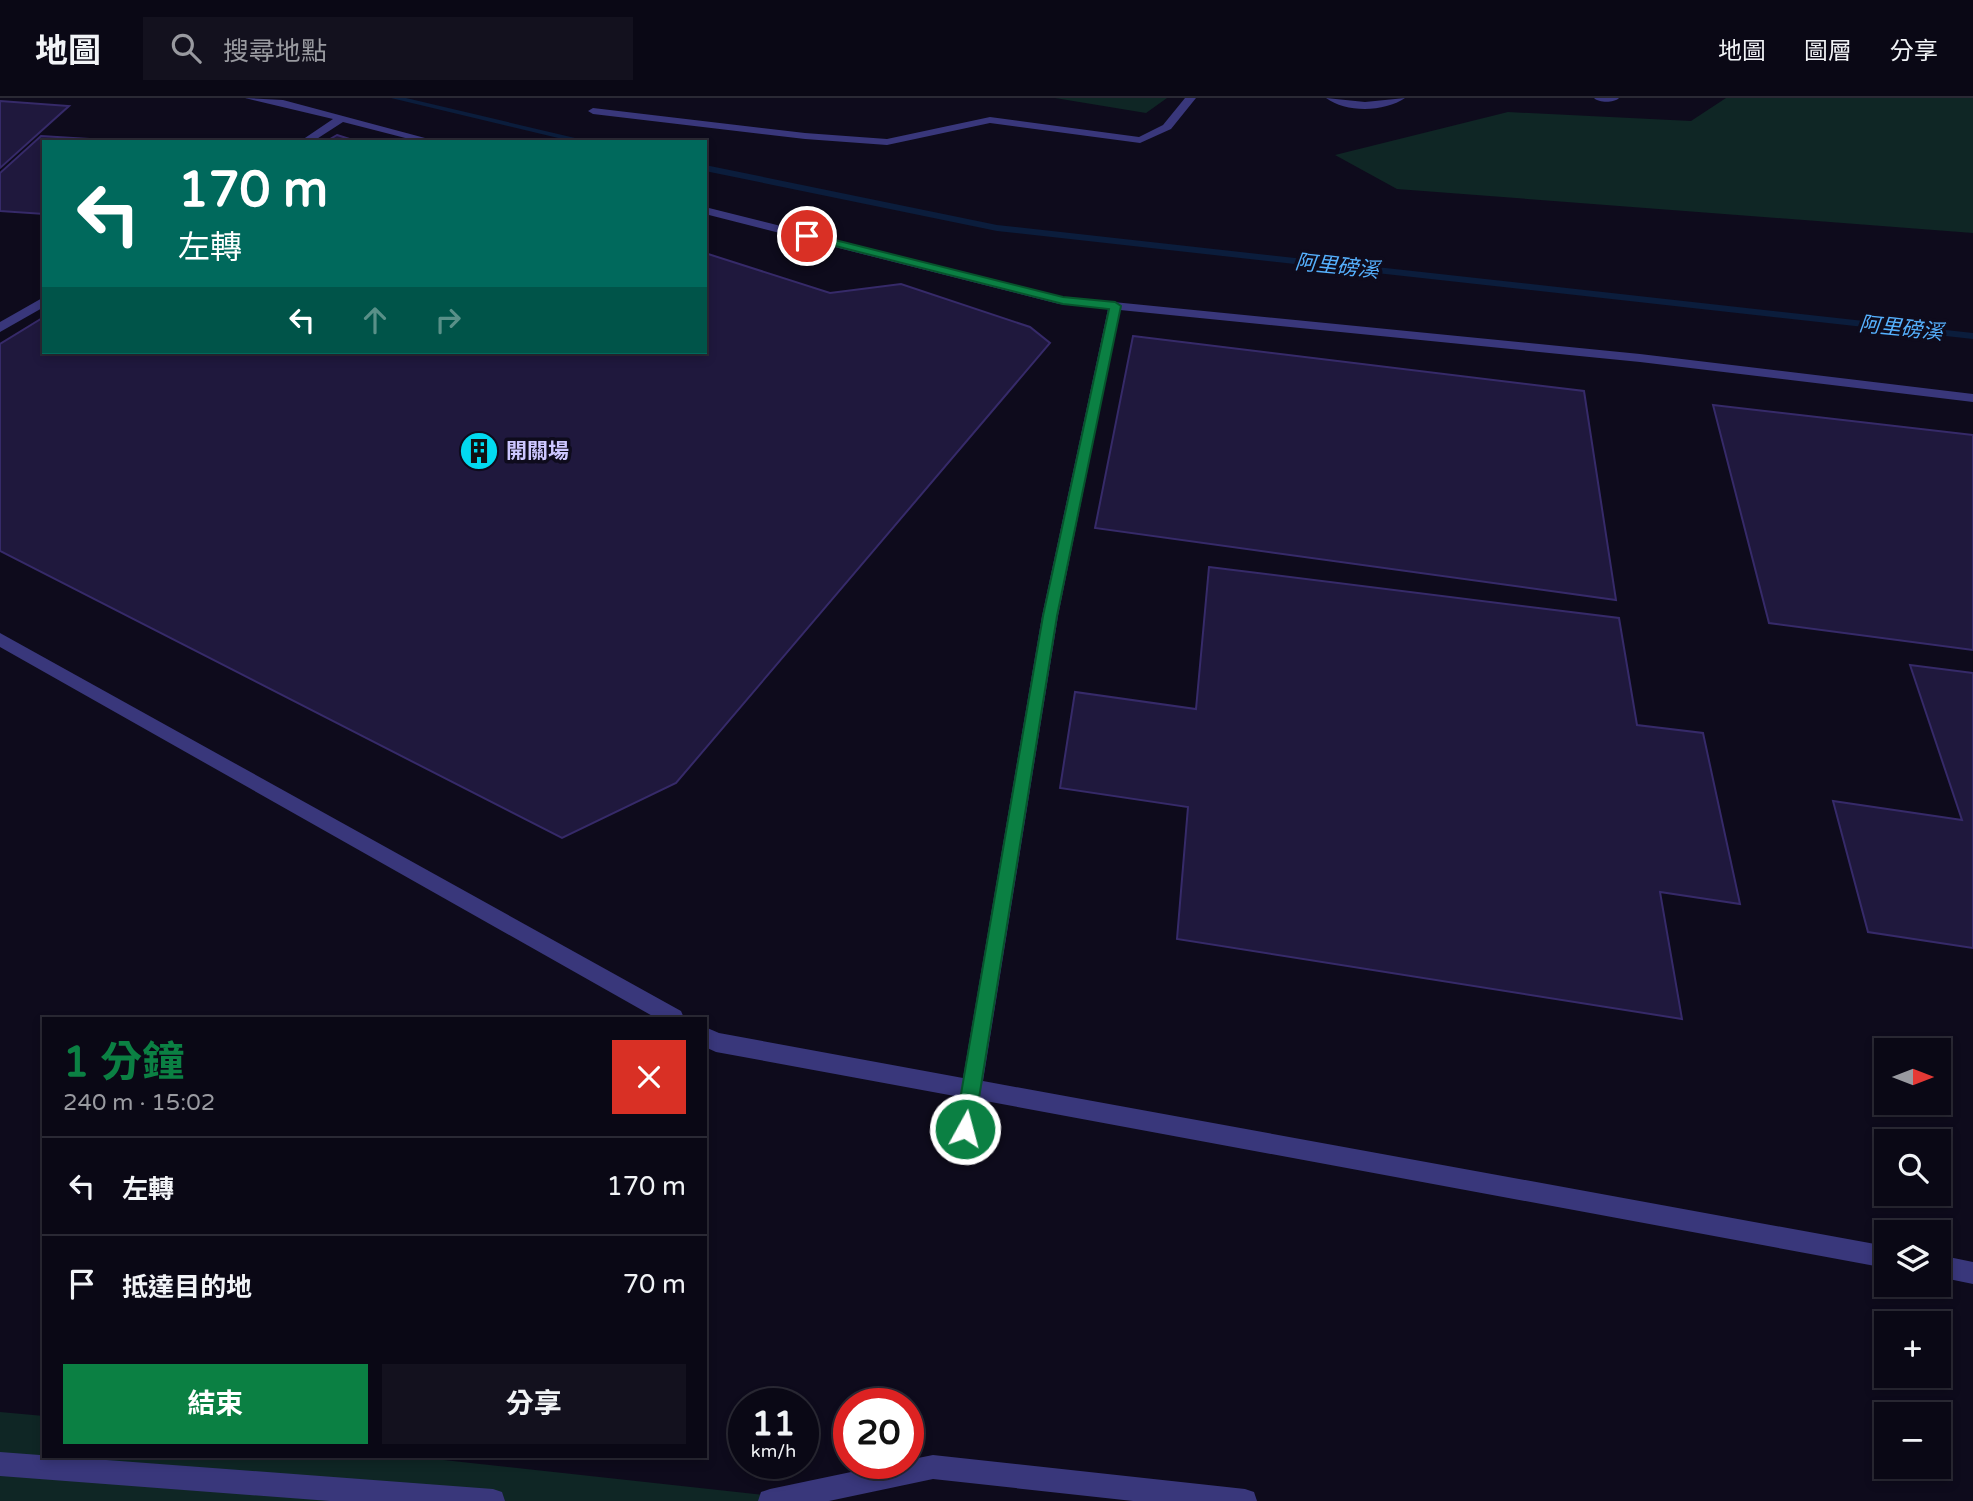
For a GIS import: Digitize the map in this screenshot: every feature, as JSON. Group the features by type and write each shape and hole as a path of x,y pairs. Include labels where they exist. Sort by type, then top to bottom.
{"lane":[{"path":"250,98 427,140"},
{"path":"593,111 887,142 990,120 1140,140 1167,127 1191,98"},
{"path":"1331,98 1348,106 1371,106 1400,98"},
{"path":"1599,98 1614,98"},
{"path":"307,140 342,118"},
{"path":"707,211 1063,301 1640,358 1973,398"},
{"path":"0,328 42,303"},
{"path":"965,1129 1050,616 1115,306"},
{"path":"0,639 672,1017"},
{"path":"707,1037 716,1042 1874,1255"},
{"path":"1951,1268 1973,1273"},
{"path":"0,1464 493,1501"},
{"path":"769,1501 933,1467 1245,1501"}],"green space":[{"path":"1055,98 1167,98 1146,113"},
{"path":"1726,98 1973,98 1973,233 1397,189 1335,155 1508,112 1691,121"},
{"path":"0,1412 42,1416 42,1458 425,1458 820,1501 0,1501"}],"building":[{"path":"0,101 69,106 0,168"},
{"path":"337,135 353,140 328,140"},
{"path":"41,136 106,140 42,140 42,214 0,211 0,173"},
{"name":"開關場","path":"707,254 830,293 901,284 1030,327 1050,343 676,783 562,838 0,551 0,344 42,318 42,354 707,354"},
{"path":"1133,336 1584,391 1616,600 1095,528"},
{"path":"1713,405 1973,435 1973,650 1769,623"},
{"path":"1209,567 1619,618 1637,725 1703,733 1740,904 1660,892 1682,1019 1177,939 1188,807 1060,788 1075,692 1196,709"},
{"path":"1910,665 1973,673 1973,948 1868,932 1833,801 1962,820"}],"waterway":[{"name":"阿里磅溪","path":"395,98 579,140"},
{"name":"阿里磅溪","path":"707,168 997,228 1973,336"}],"place":[{"name":"開關場","path":"479,451"}],"route":[{"path":"807,236 1063,301 1115,306 1050,616 965,1129"}]}
